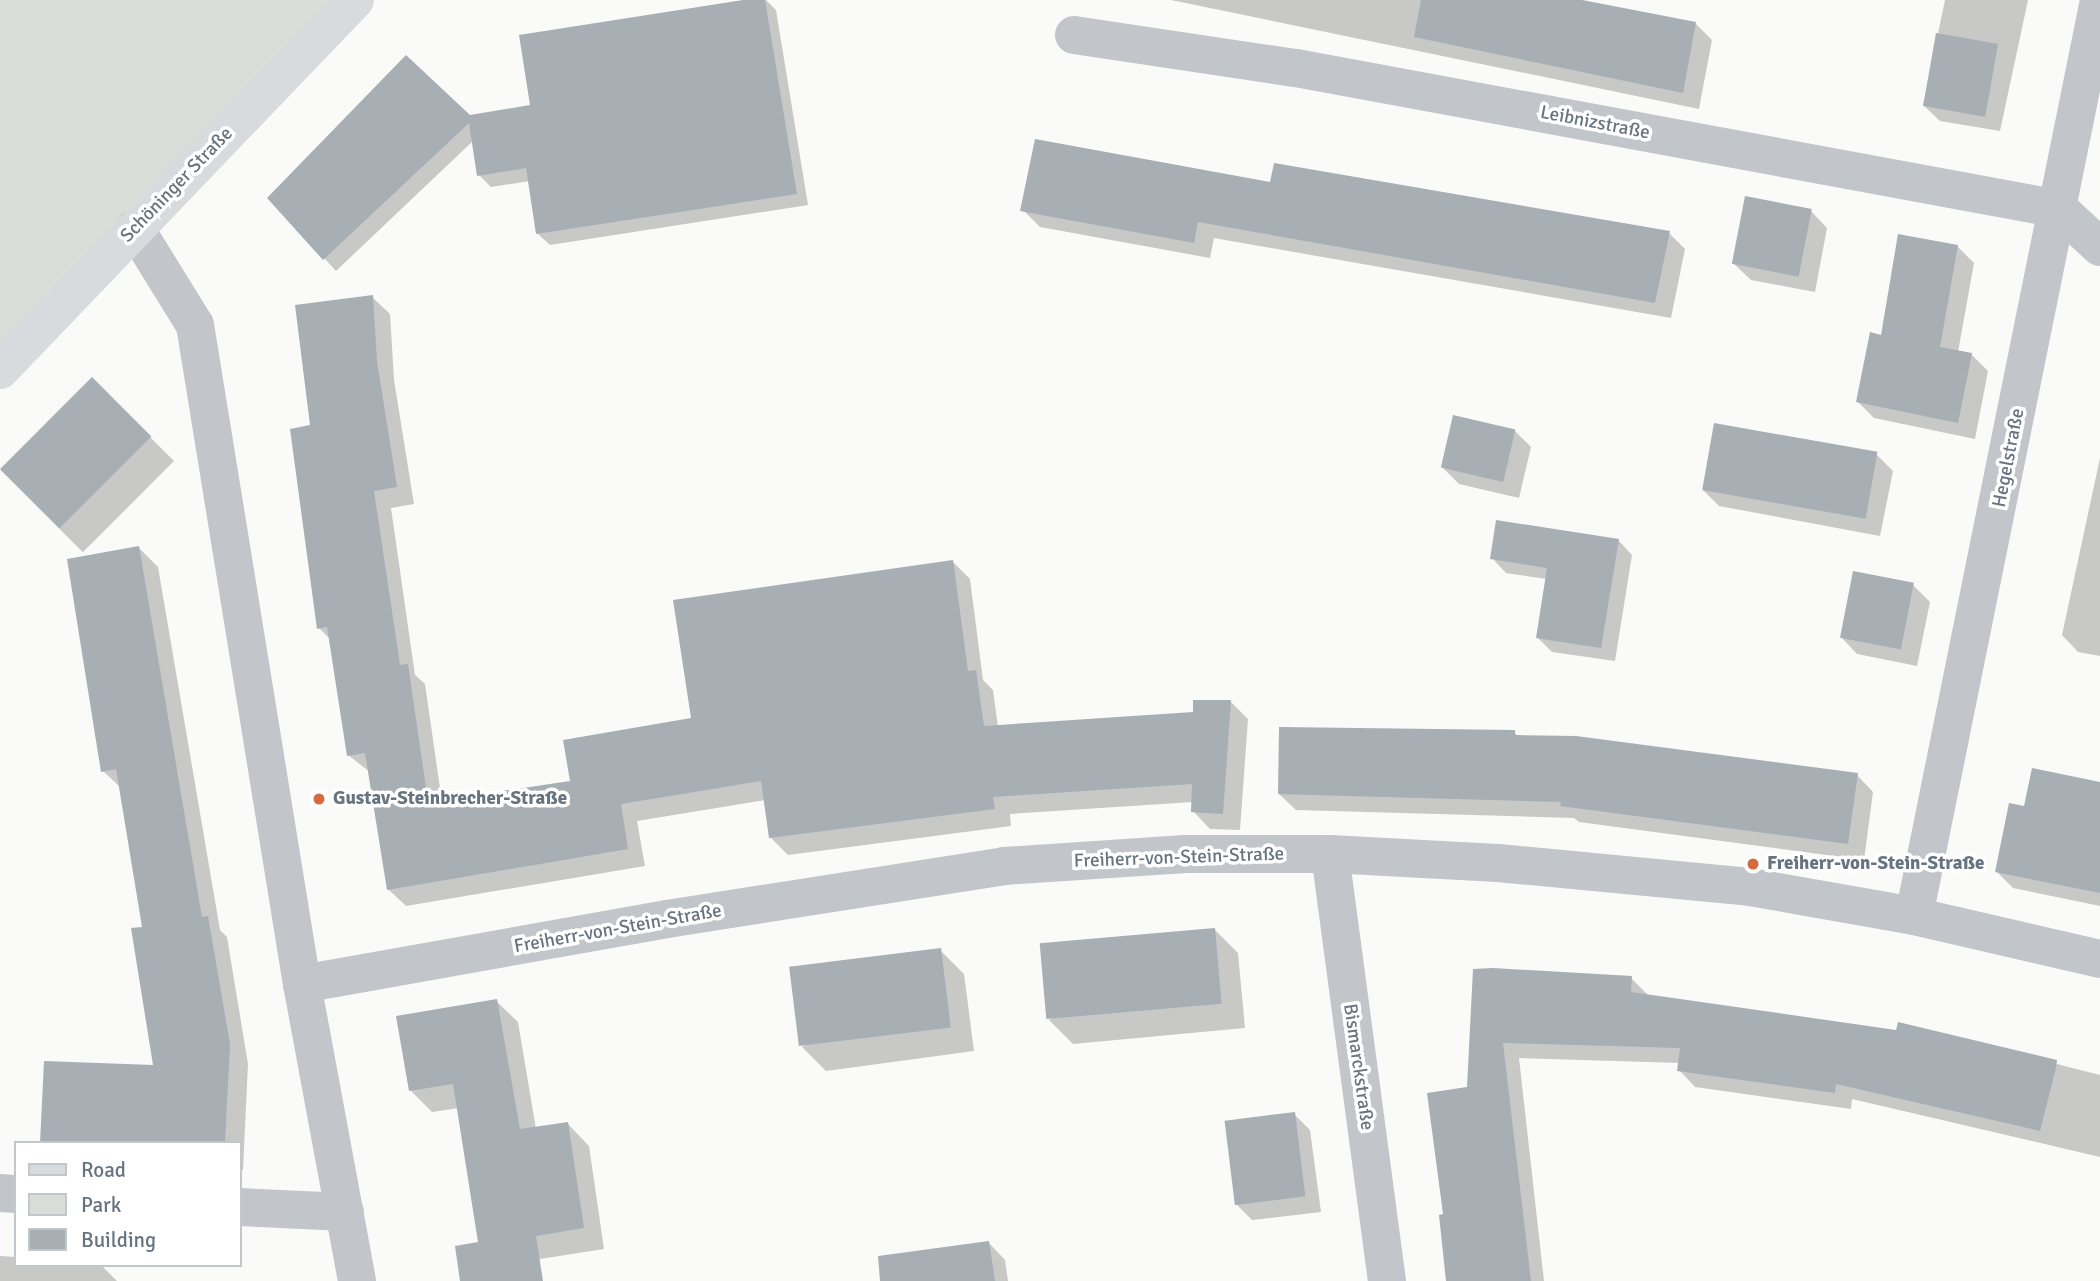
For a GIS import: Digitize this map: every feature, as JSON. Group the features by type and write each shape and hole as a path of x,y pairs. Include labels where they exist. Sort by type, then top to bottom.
{"main road":[{"name":"Schöninger Straße","path":"0,370 355,0"}],"street":[{"name":"Hegelstraße","path":"1914,916 2059,209 2099,0"},
{"name":"Leibnizstraße","path":"1074,35 1296,68 2059,209"},
{"path":"2059,209 2100,247"},
{"path":"135,228 195,325 302,985 357,1281"},
{"name":"Freiherr-von-Stein-Straße","path":"302,985 667,919 1004,866 1186,854 1330,854 1545,866 1750,887 1914,916 2100,959"},
{"name":"Bismarckstraße","path":"1330,854 1387,1281"},
{"path":"242,1206 345,1212"}],"green space":[{"path":"0,0 329,0 0,345"}],"building":[{"path":"743,0 765,0 797,194 536,234 526,168 477,176 469,123 323,260 267,198 406,55 470,115 530,105 519,35"},
{"path":"1421,0 1582,0 1696,22 1683,93 1414,37"},
{"path":"1936,33 1998,44 1985,117 1923,106"},
{"path":"1035,139 1270,182 1274,163 1670,231 1655,303 1198,222 1194,243 1020,211"},
{"path":"1745,196 1812,209 1799,277 1732,264"},
{"path":"1898,234 1958,245 1940,347 1972,353 1958,423 1856,402 1870,332 1881,335"},
{"path":"373,295 377,361 397,487 374,491 400,665 408,664 428,802 570,781 563,740 691,718 673,600 953,560 968,671 976,670 984,726 1193,712 1193,700 1231,700 1223,814 1191,812 1192,784 993,797 995,809 769,838 761,781 621,804 628,849 387,890 365,753 347,756 327,627 317,629 290,429 310,425 295,305"},
{"path":"92,377 151,436 59,528 0,469"},
{"path":"1453,415 1515,429 1503,482 1441,468"},
{"path":"1714,423 1877,452 1866,519 1702,490"},
{"path":"1496,520 1619,539 1601,648 1536,638 1547,568 1490,559"},
{"path":"139,546 202,917 208,916 230,1044 225,1141 40,1141 44,1061 153,1065 131,928 142,927 116,769 101,772 67,559"},
{"path":"1853,571 1914,583 1901,650 1840,638"},
{"path":"1279,727 1515,730 1515,735 1576,736 1858,773 1848,844 1560,806 1561,802 1278,794"},
{"path":"2032,768 2100,782 2100,893 1995,872 2009,803 2024,806"},
{"path":"1215,928 1222,1004 1046,1019 1040,943"},
{"path":"941,948 951,1027 799,1046 789,967"},
{"path":"1473,969 1632,976 1631,992 1896,1030 1898,1022 2057,1060 2056,1068 2040,1131 1836,1084 1835,1093 1677,1071 1680,1048 1503,1043 1531,1281 1446,1281 1439,1215 1443,1214 1427,1093 1467,1087"},
{"path":"497,999 520,1129 568,1122 584,1228 536,1236 543,1281 460,1281 455,1246 478,1242 453,1084 409,1091 396,1016"},
{"path":"1295,1112 1305,1196 1235,1205 1225,1121"},
{"path":"989,1241 995,1281 880,1281 878,1256"}],"place":[{"name":"Gustav-Steinbrecher-Straße","path":"319,799"},
{"name":"Freiherr-von-Stein-Straße","path":"1753,864"}]}
